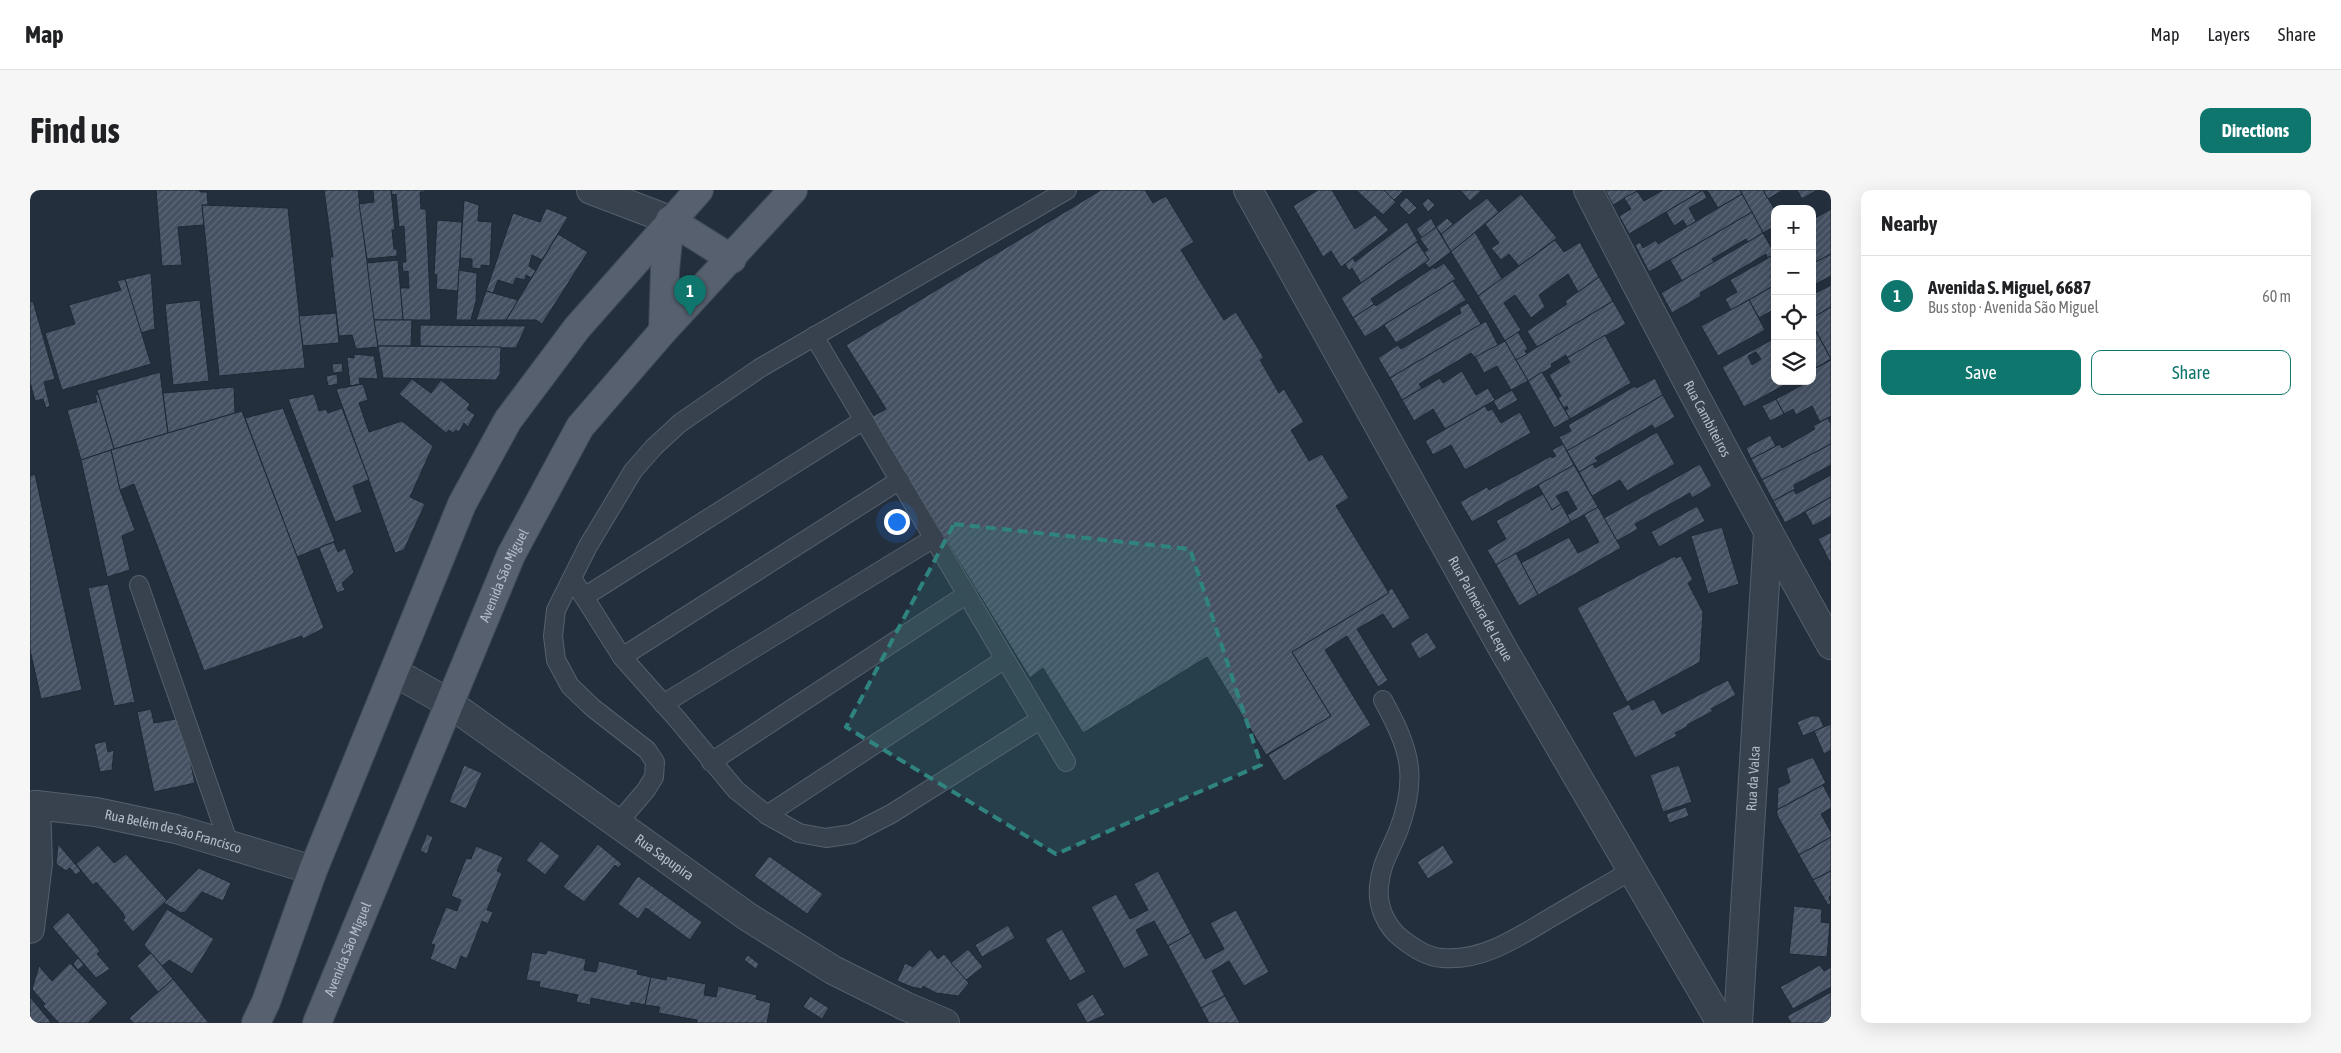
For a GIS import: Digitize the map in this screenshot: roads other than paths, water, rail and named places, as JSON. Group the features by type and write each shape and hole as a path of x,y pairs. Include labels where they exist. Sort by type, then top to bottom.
{"main road":[{"path":"256,1023 266,1002 313,870 462,504 508,420 577,328 670,220 699,190"},
{"name":"Avenida São Miguel","path":"318,1023 511,555 580,427 663,331 732,259 793,190"},
{"path":"670,220 732,259"},
{"path":"663,331 665,270 670,220"}],"street":[{"path":"591,190 670,220"},
{"name":"Rua Cambiteiros","path":"1588,190 1768,534 1831,645"},
{"name":"Rua Palmeira de Leque","path":"1251,191 1503,649 1721,1023"},
{"name":"Rua da Valsa","path":"1738,1023 1768,534"},
{"name":"Rua Sapupira","path":"394,672 449,703 748,917 833,970 905,1006 945,1023"},
{"path":"30,929 38,863 33,805"},
{"name":"Rua Belém de São Francisco","path":"33,805 96,812 229,844 313,870"}],"lane":[{"path":"617,824 646,790 654,777 655,762 647,750 593,708 570,686 556,660 553,636 556,610 588,546 633,471 654,447 680,424 752,373 1067,190"},
{"path":"814,336 1066,762"},
{"path":"584,597 864,420"},
{"path":"622,657 900,480"},
{"path":"663,704 934,538"},
{"path":"572,578 622,657 736,790 767,815 800,833 826,838 852,834 890,814 1041,719"},
{"path":"139,585 229,844"},
{"path":"711,762 966,594"},
{"path":"767,815 1005,659"},
{"path":"1384,700 1402,734 1410,764 1408,796 1398,830 1384,860 1379,888 1382,914 1395,934 1416,950 1442,958 1471,957 1502,946 1632,870"}],"place":[{"name":"Avenida S. Miguel, 6687","path":"690,316"}]}
